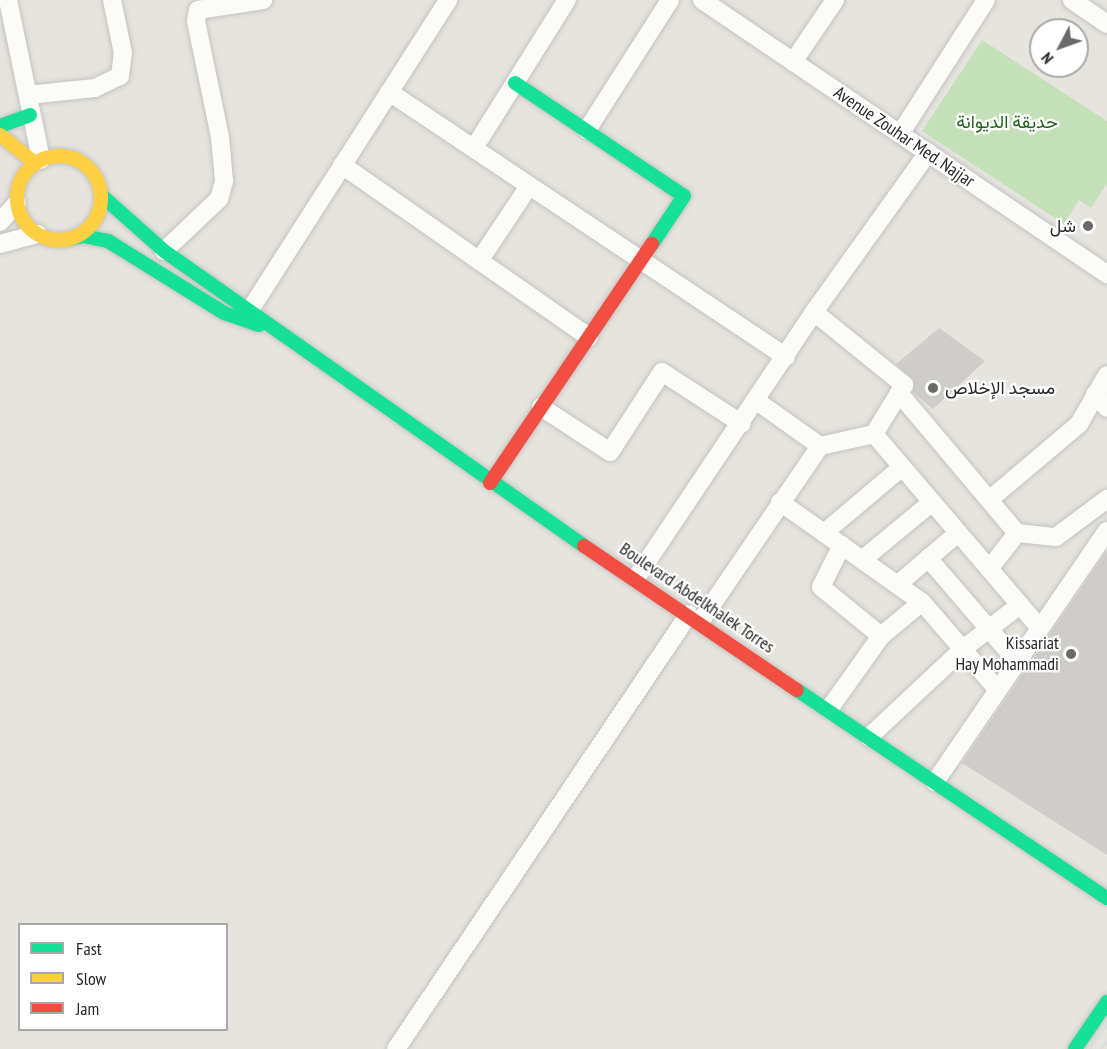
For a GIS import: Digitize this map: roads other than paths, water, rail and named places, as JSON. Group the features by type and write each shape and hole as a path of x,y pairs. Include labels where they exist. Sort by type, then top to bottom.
{"street":[{"path":"9,0 30,115 42,160"},
{"path":"0,222 15,190 42,160 37,94 18,0"},
{"path":"37,94 95,88 120,76 123,53 112,0"},
{"path":"164,251 219,199 224,181 220,137 196,21 198,10 263,0"},
{"path":"250,310 448,0"},
{"path":"474,148 567,0"},
{"path":"587,130 670,0"},
{"name":"Avenue Zouhar Med. Najjar","path":"702,0 1107,274"},
{"path":"794,62 836,0"},
{"path":"900,134 986,0"},
{"path":"1072,0 1107,24"},
{"path":"490,483 684,196 515,82"},
{"path":"390,92 786,357"},
{"path":"0,126 30,115"},
{"path":"0,135 42,160 84,164 101,195 92,224 66,240 38,234 28,226 15,190"},
{"path":"636,578 758,402 814,312 928,153"},
{"path":"342,165 589,338"},
{"path":"479,261 529,186"},
{"name":"Boulevard Abdelkhalek Torres","path":"101,195 164,251 250,310 267,327 490,483 636,578 1107,897"},
{"path":"0,244 38,234"},
{"name":"Boulevard Abdelkhalek Torres","path":"66,240 84,236 108,242 241,322 267,327"},
{"path":"396,1049 695,618 820,446 874,434 904,385 814,312"},
{"path":"542,407 610,452 662,372 742,424"},
{"path":"989,500 1079,424 1101,401 1107,375"},
{"path":"899,393 1017,533 1056,537 1107,499"},
{"path":"758,402 820,446"},
{"path":"874,434 1038,626"},
{"path":"824,533 902,467"},
{"path":"780,502 922,602 996,688"},
{"path":"862,560 932,502"},
{"path":"935,782 1038,626 1107,531"},
{"path":"897,585 958,533"},
{"path":"989,569 1017,533"},
{"path":"842,546 820,587 882,636"},
{"path":"928,558 1016,659"},
{"path":"829,709 882,636 922,602"},
{"path":"868,737 963,649 1020,604"},
{"path":"1075,1049 1107,1002"}],"tram line":[{"path":"1090,1049 1107,1025"},
{"path":"1101,1049 1107,1041"}],"place":[{"name":"شل","path":"1088,226"},
{"name":"مسجد الإخلاص","path":"933,388"},
{"name":"Kissariat Hay Mohammadi","path":"1071,654"}],"park label":[{"name":"حديقة الديوانة","path":"1007,122"}]}
